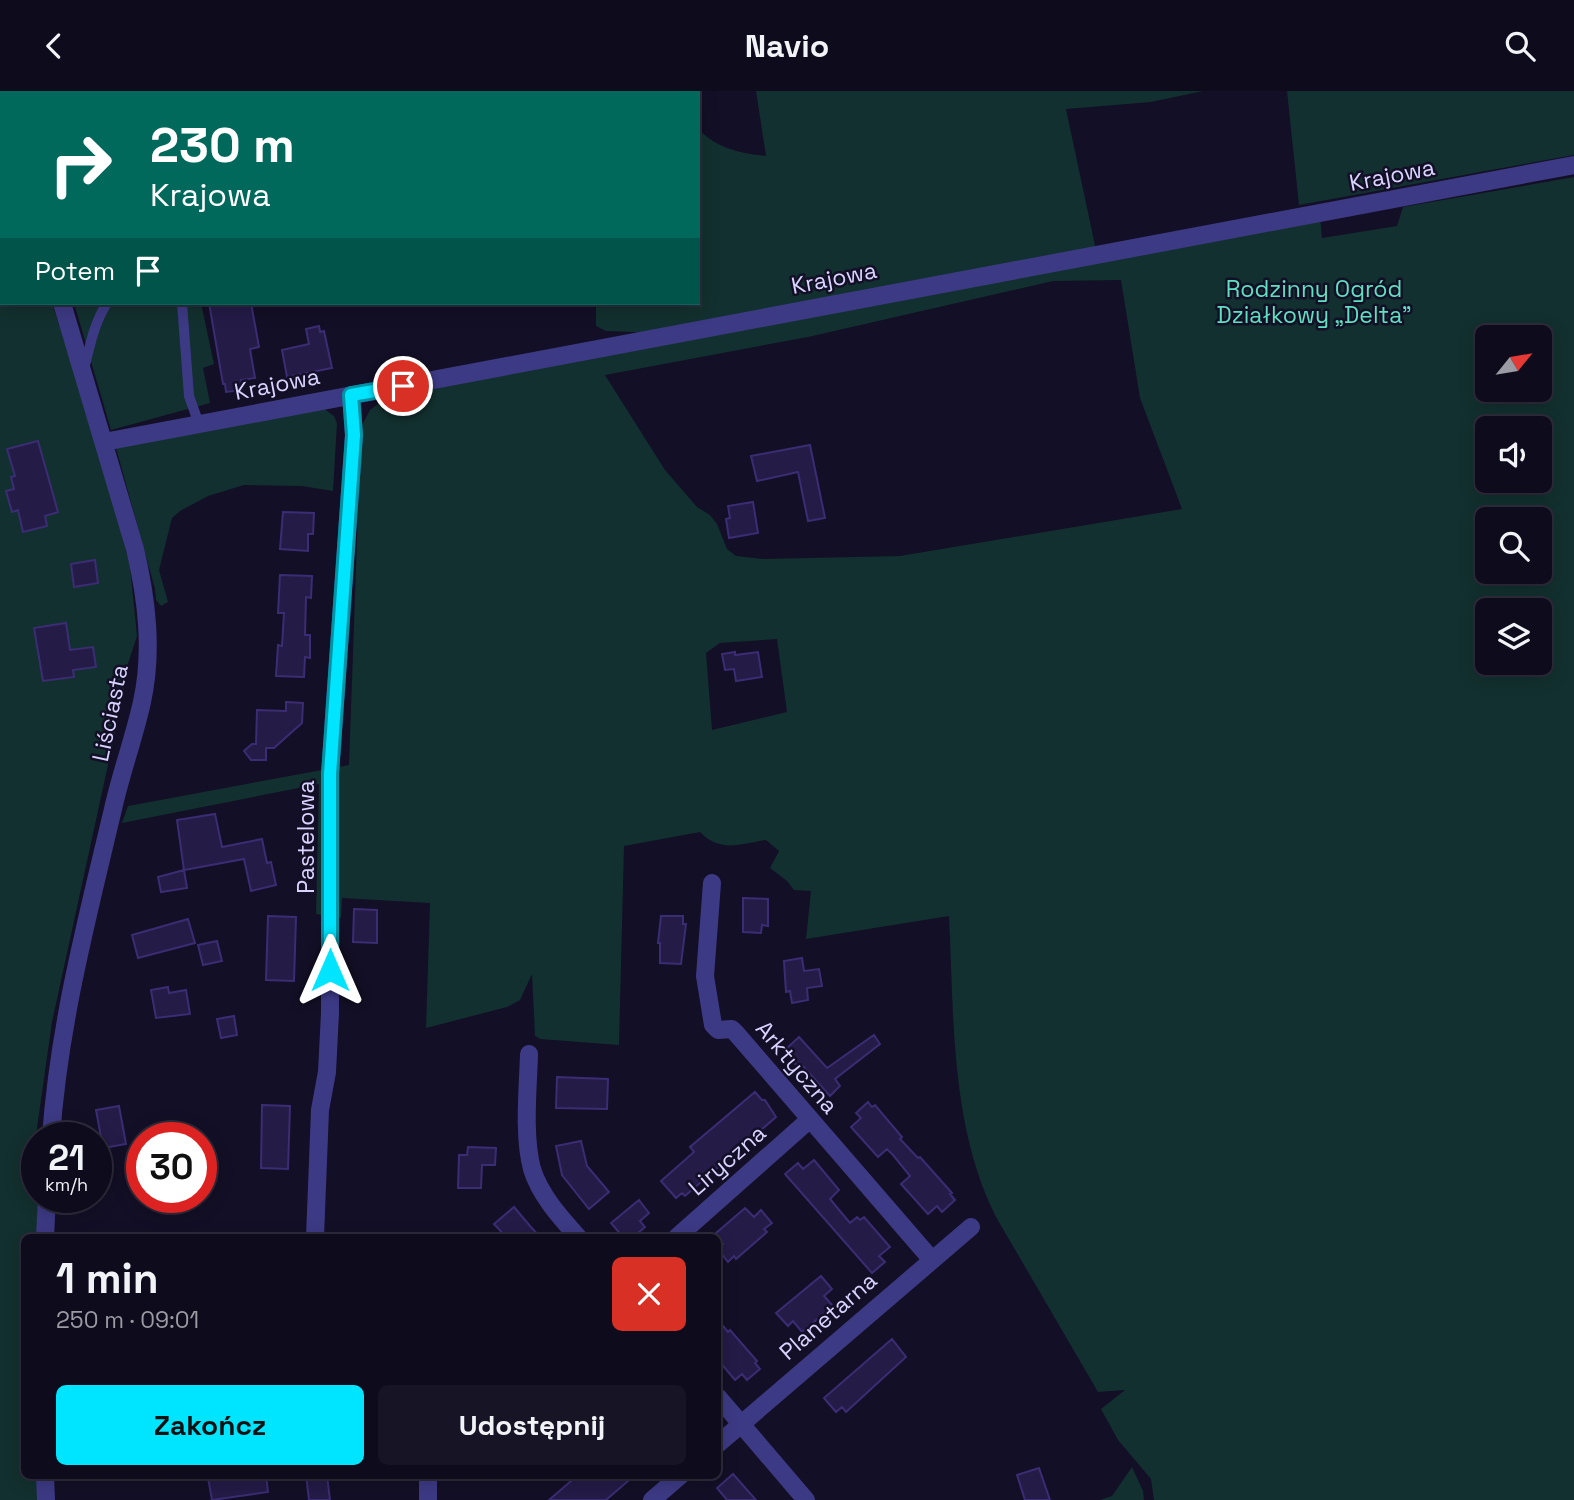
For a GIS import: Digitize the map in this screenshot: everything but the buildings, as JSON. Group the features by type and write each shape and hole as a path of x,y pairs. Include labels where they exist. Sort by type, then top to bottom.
{"street":[{"name":"Krajowa","path":"104,442 1574,165"},
{"name":"Liściasta","path":"52,1122 61,1037 73,972 113,806 143,700 148,654 144,590 104,442 63,305"},
{"name":"Pastelowa","path":"315,1234 320,1110 327,1072 330,1013 330,774 354,435 351,395"},
{"name":"Arktyczna","path":"712,883 705,976 713,1025 718,1030 732,1029 735,1032 932,1260"},
{"path":"529,1054 528,1144 533,1170 547,1199 576,1234"},
{"name":"Liryczna","path":"680,1234 809,1120"},
{"path":"45,1234 46,1213"},
{"name":"Planetarna","path":"721,1441 971,1227"},
{"path":"721,1401 806,1500"},
{"path":"45,1479 46,1500"},
{"path":"428,1479 428,1500"},
{"path":"652,1500 676,1479"}],"lane":[{"path":"83,373 91,337 99,314 106,305"},
{"path":"182,305 189,396 199,424"}],"green space":[{"path":"756,91 1203,91 1151,102 1066,109 1096,250 658,333 606,331 596,326 596,305 700,305 700,130 720,145 739,152 766,156"},
{"path":"1287,91 1574,91 1574,155 1299,205"},
{"name":"Rodzinny Ogród Działkowy „Delta”","path":"1574,177 1574,1500 1154,1500 1151,1479 1118,1440 1101,1409 1125,1390 1098,1392 996,1217 981,1182 962,1108 957,1069 949,916 806,939 811,891 794,890 770,868 779,851 766,840 723,845 715,843 700,832 624,846 619,1045 540,1039 535,1036 532,974 520,1000 507,1007 426,1028 430,903 342,898 341,918 316,914 319,784 122,823 128,806 349,765 361,427 370,410 386,398 1320,216 1322,238 1397,226 1403,207","holes":["1121,280 1140,398 1182,509 900,556 764,559 736,556 727,549 717,524 710,515 697,507 665,470 605,375 808,337 1053,281","777,639 787,712 712,730 706,653 720,643"]},
{"path":"0,305 53,305 99,447 130,566 137,636 125,673 123,696 52,1022 38,1122 21,1122 21,1213 39,1213 40,1234 21,1234 21,1479 40,1479 40,1500 0,1500"},
{"path":"75,305 201,305 214,364 203,368 210,403 111,430"},
{"path":"323,408 334,416 337,423 333,491 302,486 244,485 208,496 180,511 172,518 159,570 168,602 161,606 156,600 116,448"},
{"path":"1132,1467 1143,1491 1144,1500 1100,1500 1112,1496"}],"route":[{"path":"330,970 330,774 354,435 351,395 403,386"}]}
